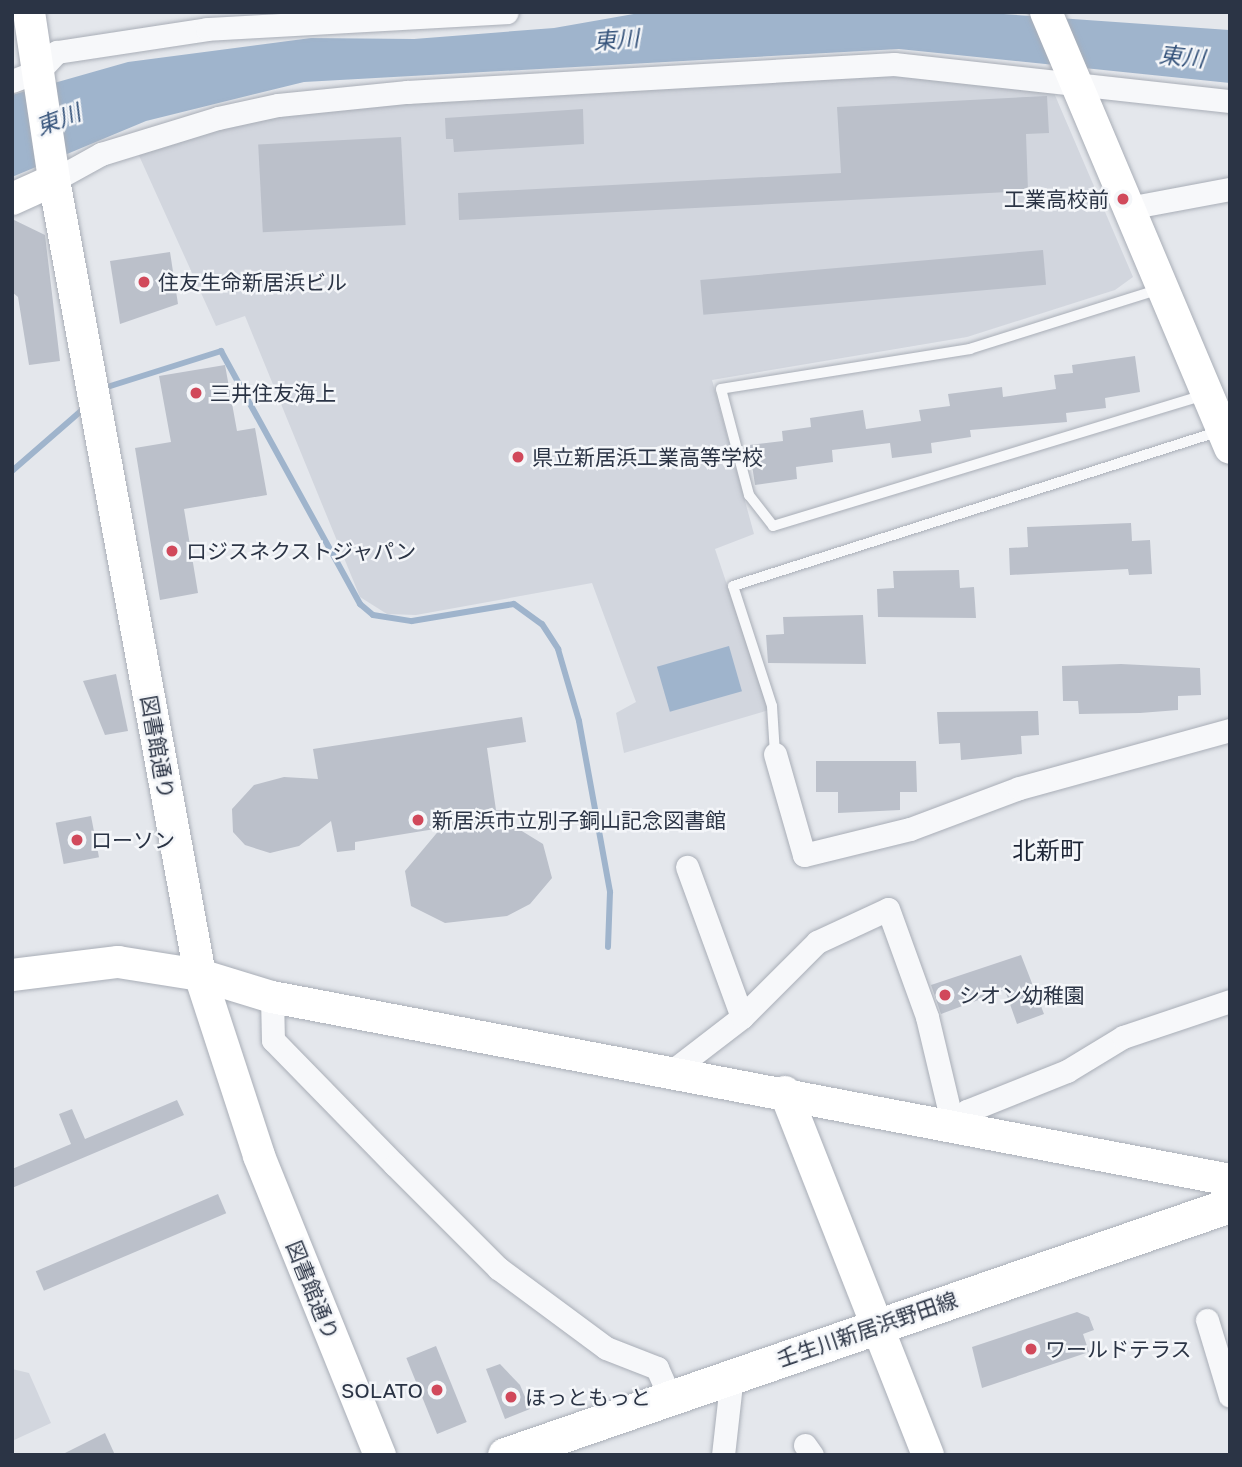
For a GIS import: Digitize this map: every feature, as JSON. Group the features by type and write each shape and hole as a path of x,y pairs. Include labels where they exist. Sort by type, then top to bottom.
{"main road":[{"name":"壬生川新居浜野田線","path":"505,1455 1230,1205"}],"street":[{"path":"26,75 29,12"},
{"path":"26,75 57,52 207,29 508,12"},
{"path":"1046,12 1226,439"},
{"path":"12,199 158,133 278,105 407,92 894,64 1073,77 1230,101"},
{"name":"図書館通り","path":"26,75 54,180 200,975 259,1156 380,1455"},
{"path":"1128,208 1230,189"},
{"path":"775,754 804,855 910,829 1019,788 1230,730"},
{"path":"687,867 742,1017"},
{"path":"672,1071 742,1017 817,942 888,909 927,1017 953,1126"},
{"path":"12,975 118,962 200,975 272,997 785,1092 1230,1180"},
{"path":"12,991 46,971"},
{"path":"272,997 273,1040 413,1183 498,1268 606,1348 657,1368 670,1397"},
{"path":"953,1126 967,1111 1067,1071 1123,1037 1230,1001"},
{"path":"785,1092 928,1455"},
{"path":"1207,1320 1230,1396"},
{"path":"723,1455 732,1375"}],"lane":[{"path":"1162,288 970,349 721,389 749,495 773,526 1207,394"},
{"path":"775,754 772,706 733,586 1226,439"}],"shaded area":[{"name":"県立新居浜工業高等学校","path":"893,71 1051,86 1133,277 1115,290 967,337 712,380 754,534 715,549 769,710 624,753 616,713 636,702 592,583 416,615 387,614 360,597 245,316 216,326 136,149 253,117 383,101"},
{"path":"12,1369 29,1373 51,1423 12,1441"}],"water":[{"name":"東川","path":"645,12 975,12 1229,30 1230,83 899,49 304,82 146,121 12,177 12,95 128,62 311,38 414,39 554,28"},
{"path":"729,646 742,691 670,712 657,667"}],"building":[{"path":"1047,96 1049,133 1026,134 1028,191 459,220 458,193 841,173 837,107"},
{"path":"583,109 584,144 454,152 453,139 446,139 445,118"},
{"path":"401,137 406,225 263,232 258,144"},
{"path":"12,219 45,235 60,361 29,365 18,297 12,292"},
{"path":"1043,250 1046,285 703,315 700,280"},
{"name":"住友生命新居浜ビル","path":"170,252 178,304 120,324 110,261"},
{"path":"1135,356 1140,392 1105,398 1106,408 1066,413 1067,422 970,430 971,437 931,443 932,453 892,458 890,443 832,450 833,462 796,467 797,479 755,485 749,445 783,441 782,431 811,427 810,418 863,410 866,429 921,421 919,410 950,406 948,394 1002,387 1003,397 1056,389 1054,375 1073,373 1072,365"},
{"name":"ロジスネクストジャパン","path":"225,365 237,431 255,428 267,495 184,509 198,593 160,600 135,448 171,442 159,376"},
{"path":"1131,523 1132,541 1150,540 1152,574 1129,575 1128,569 1010,575 1009,548 1028,547 1027,527"},
{"path":"959,570 960,588 974,587 976,618 878,617 877,589 894,588 893,571"},
{"path":"863,615 866,664 768,663 766,635 784,634 783,617"},
{"path":"1121,664 1200,668 1201,695 1178,696 1178,710 1140,713 1079,714 1078,701 1063,701 1062,666"},
{"path":"116,674 128,731 105,735 83,681"},
{"path":"1038,711 1039,735 1021,736 1022,754 961,760 960,743 939,744 937,712"},
{"name":"新居浜市立別子銅山記念図書館","path":"522,717 526,742 487,748 496,810 504,810 504,820 543,844 552,878 530,904 507,916 445,923 411,906 405,871 441,828 355,842 355,850 337,852 331,821 299,846 270,853 245,845 233,832 232,809 254,785 284,777 318,779 313,749"},
{"path":"816,761 916,761 917,792 900,792 900,810 838,813 838,792 816,792"},
{"name":"ローソン","path":"91,816 99,857 64,864 56,823"},
{"path":"1021,955 1044,1014 1017,1024 1005,990 941,1014 931,985"},
{"path":"177,1100 184,1115 12,1188 12,1169 71,1144 59,1114 72,1109 85,1139"},
{"path":"218,1194 226,1213 44,1291 36,1271"},
{"name":"ワールドテラス","path":"1077,1312 1089,1317 1094,1330 1083,1334 1089,1352 982,1388 972,1347"},
{"name":"SOLATO","path":"436,1346 467,1422 437,1434 406,1358"},
{"name":"ほっともっと","path":"500,1364 520,1385 530,1409 505,1419 486,1369"},
{"path":"105,1433 115,1455 61,1455"}],"waterway":[{"path":"104,388 221,351 360,604 373,615 412,621 514,604 542,624 558,649 579,721 610,892 608,947"},
{"path":"12,471 81,411"}],"place":[{"name":"工業高校前","path":"1123,199"},
{"name":"住友生命新居浜ビル","path":"144,282"},
{"name":"三井住友海上","path":"196,393"},
{"name":"県立新居浜工業高等学校","path":"518,457"},
{"name":"ロジスネクストジャパン","path":"172,551"},
{"name":"新居浜市立別子銅山記念図書館","path":"418,820"},
{"name":"ローソン","path":"77,840"},
{"name":"シオン幼稚園","path":"945,995"},
{"name":"ワールドテラス","path":"1031,1349"},
{"name":"SOLATO","path":"437,1390"},
{"name":"ほっともっと","path":"511,1397"}],"district":[{"name":"北新町","path":"1048,850"}]}
